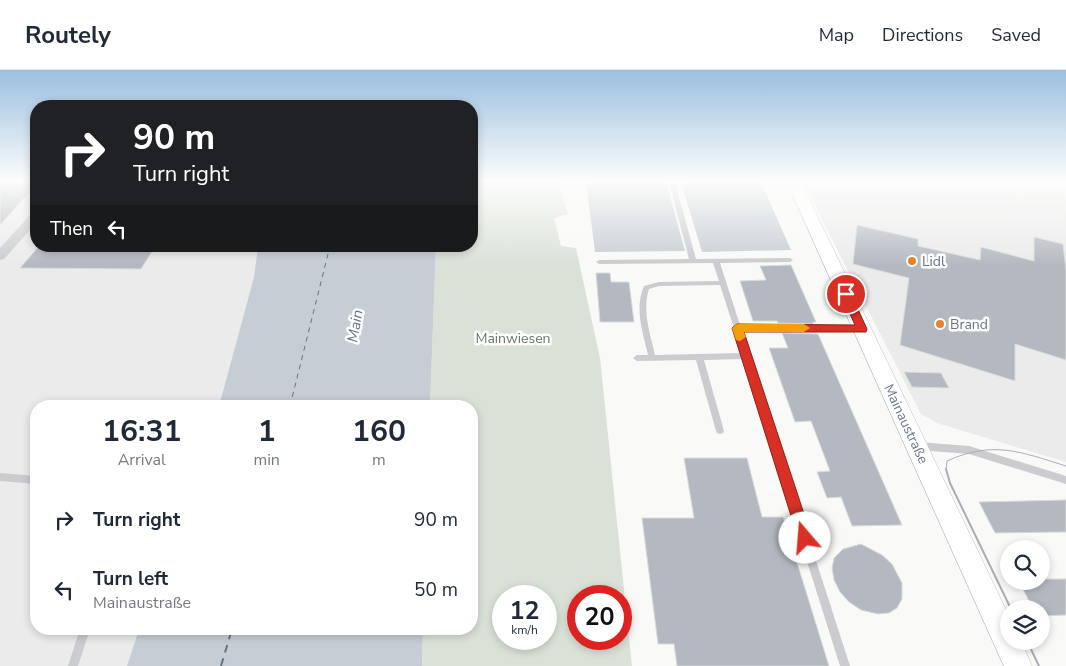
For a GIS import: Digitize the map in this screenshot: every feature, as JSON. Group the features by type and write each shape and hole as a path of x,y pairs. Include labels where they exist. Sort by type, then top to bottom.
{"main road":[{"name":"Mainaustraße","path":"807,210 1018,666"}],"street":[{"path":"0,256 30,223"}],"lane":[{"path":"679,210 693,261"},
{"path":"599,262 790,260"},
{"path":"716,261 845,666"},
{"path":"652,357 643,309 643,296 646,288 660,284 723,283"},
{"path":"737,328 862,329"},
{"path":"699,356 720,431"},
{"path":"637,358 746,356"},
{"path":"916,446 969,450 1066,480"},
{"path":"0,478 30,480"},
{"path":"73,666 83,635"}],"shaded area":[{"path":"0,210 30,210 30,252 257,252 254,277 221,400 30,400 30,635 137,635 127,666 0,666"},
{"path":"817,210 1066,210 1066,462 937,423 921,414"}],"green space":[{"name":"Mainwiesen","path":"478,210 567,210 568,214 554,218 561,246 576,248 600,358 624,585 567,585 567,650 630,650 632,666 422,666 423,635 478,635 478,400 430,400 436,252 478,252"}],"water":[{"path":"590,210 674,210 685,251 595,252"},
{"path":"689,210 773,210 791,250 702,252"},
{"name":"Main","path":"257,252 436,252 430,400 221,400 254,277"},
{"path":"137,635 423,635 422,666 127,666"}],"building":[{"path":"0,210 14,210 0,225"},
{"path":"857,225 918,239 918,246 980,260 981,247 1034,261 1034,237 1063,244 1066,270 1066,360 1015,344 1015,381 900,345 909,278 853,264"},
{"path":"34,252 152,252 141,269 20,268"},
{"path":"791,265 816,322 813,322 813,324 753,321 740,281 766,280 760,266"},
{"path":"596,273 610,273 611,282 629,282 634,322 600,322"},
{"path":"782,333 818,334 902,525 852,526 841,497 827,498 817,472 830,471 811,421 795,422 769,348 788,348"},
{"path":"904,372 941,373 949,388 912,387"},
{"path":"684,458 747,458 762,517 783,517 829,666 677,666 674,644 658,644 642,518 694,518"},
{"path":"1066,500 1066,532 995,533 979,502"},
{"path":"861,544 882,555 892,564 902,583 902,599 897,608 889,613 878,614 861,610 849,602 840,592 834,580 832,568 834,558 843,549"},
{"path":"1050,579 1066,579 1066,615 1050,616 1050,600 1028,600 1024,590 1050,590"}],"ferry route":[{"path":"292,400 328,252"},
{"path":"221,666 230,635"}],"tram line":[{"path":"946,469 947,461 979,451 993,450 1007,450 1035,456 1066,466"},
{"path":"946,469 950,483 1007,600"},
{"path":"1031,650 1039,666"}],"slow traffic":[{"path":"740,337 737,328 804,328"}],"place":[{"name":"Lidl","path":"912,261"},
{"name":"Brand","path":"940,324"}],"route":[{"path":"805,538 737,328 862,329 846,294"}]}
